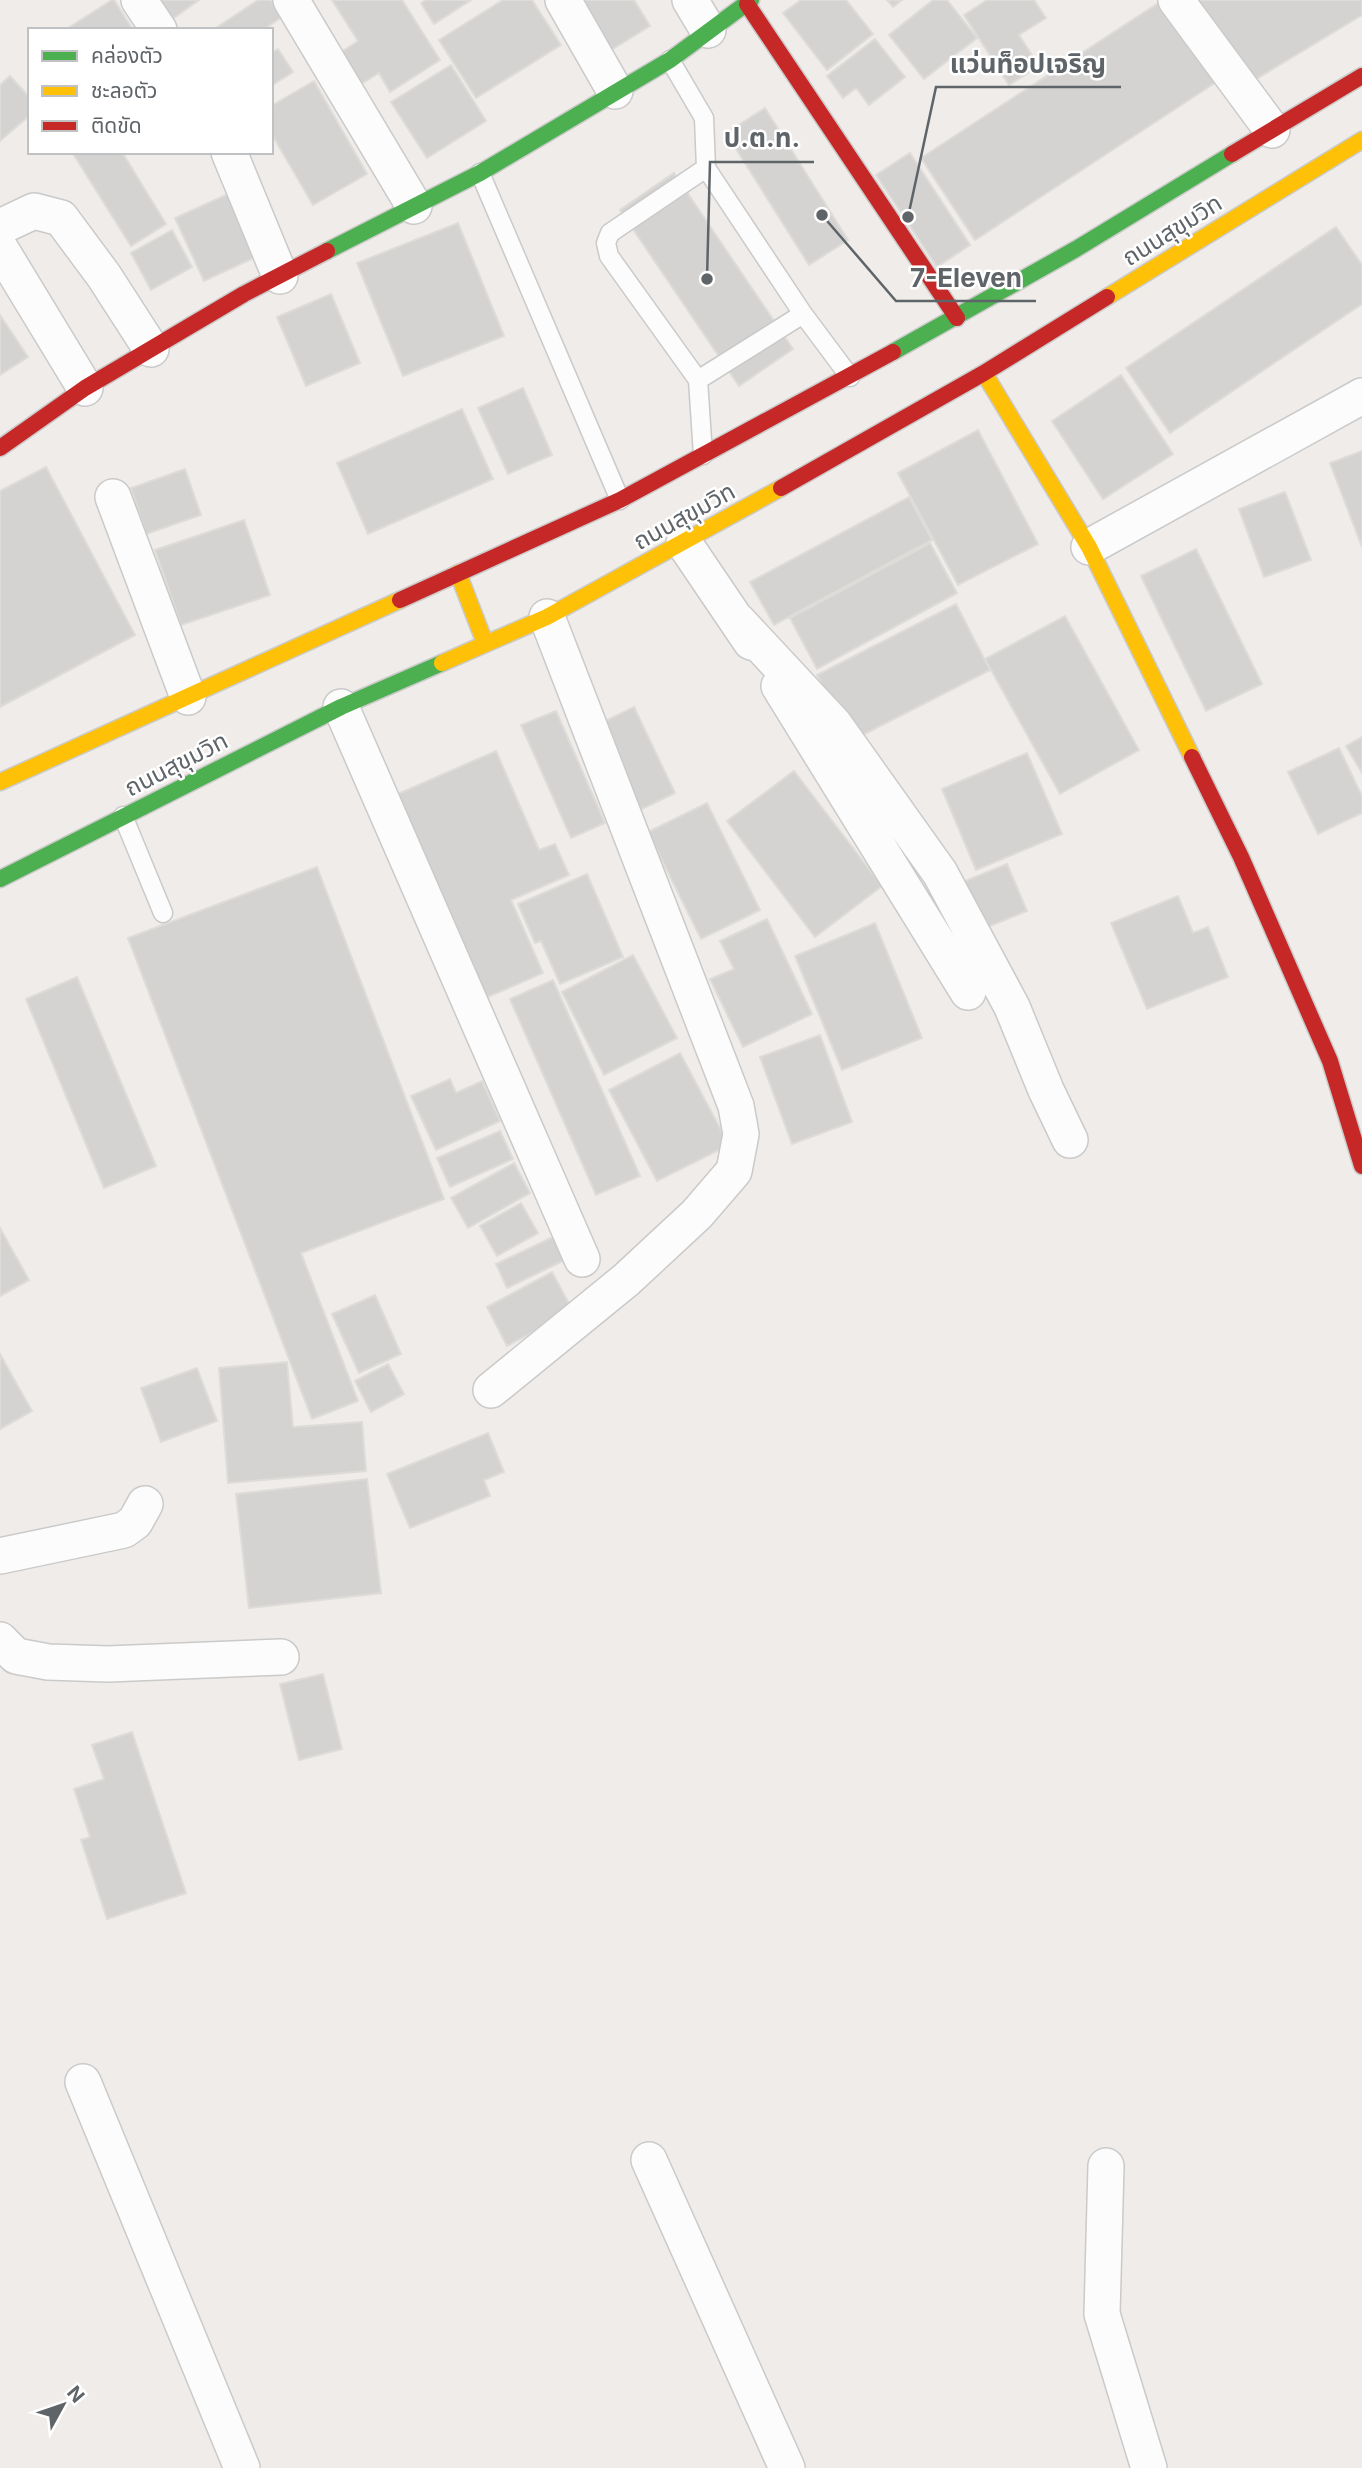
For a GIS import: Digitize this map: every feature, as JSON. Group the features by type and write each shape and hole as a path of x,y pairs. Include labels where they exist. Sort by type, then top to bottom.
{"main road":[{"path":"0,448 85,388 151,349 279,276 480,173 670,60 749,2 957,318"},
{"name":"ถนนสุขุมวิท","path":"0,782 621,500 957,318 1362,76"},
{"name":"ถนนสุขุมวิท","path":"0,879 341,708 547,617 684,543 984,373 1362,140"},
{"path":"984,373 1089,547 1241,857 1330,1061 1362,1166"},
{"path":"458,573 485,643"}],"street":[{"path":"139,0 158,28"},
{"path":"291,0 414,206"},
{"path":"563,0 615,91"},
{"path":"690,0 708,30"},
{"path":"1176,0 1272,130"},
{"path":"230,154 279,276"},
{"path":"0,227 34,211 61,218 104,276 151,349"},
{"path":"0,248 85,388"},
{"path":"1089,547 1362,396"},
{"path":"113,496 188,697"},
{"path":"684,543 738,621 968,992"},
{"path":"491,1390 626,1280 697,1214 734,1171 741,1135 736,1106 547,617"},
{"path":"738,621 834,724 940,873 1012,1007 1070,1140"},
{"path":"341,708 582,1258"},
{"path":"0,1556 124,1530 135,1521 145,1504"},
{"path":"0,1640 16,1656 48,1662 108,1664 281,1657"},
{"path":"83,2082 242,2468"},
{"path":"649,2160 787,2468"},
{"path":"1106,2166 1101,2314 1149,2468"}],"lane":[{"path":"670,60 704,118 706,168 803,314 850,377"},
{"path":"703,455 698,380 609,256 606,243 610,233 706,168"},
{"path":"480,173 621,500"},
{"path":"698,380 803,314"},
{"path":"123,816 163,913"}],"building":[{"path":"112,0 132,28 68,28"},
{"path":"156,0 199,0 171,20"},
{"path":"258,0 271,0 282,17 266,28 216,28"},
{"path":"332,0 402,0 440,60 390,92 379,73 358,86 338,54 358,41"},
{"path":"426,0 471,0 434,24 421,3"},
{"path":"503,0 532,0 561,45 476,98 439,40"},
{"path":"575,0 634,0 650,26 608,52"},
{"path":"801,0 846,0 873,34 827,70 783,13"},
{"path":"887,0 902,0 893,7"},
{"path":"933,0 947,0 977,38 924,79 889,35"},
{"path":"987,0 1034,0 1046,18 1019,35 1039,66 1009,85 964,15"},
{"path":"1163,0 1218,81 975,240 921,158"},
{"path":"1197,0 1362,0 1362,15 1248,84"},
{"path":"875,39 905,77 869,105 856,88 843,98 827,76"},
{"path":"278,49 293,72 273,85 273,52"},
{"path":"451,65 486,121 427,158 391,102"},
{"path":"10,76 28,96 28,117 0,141 0,85"},
{"path":"314,81 367,174 313,205 273,136 273,105"},
{"path":"765,108 848,240 809,265 726,133"},
{"path":"910,153 970,245 937,267 876,175"},
{"path":"73,154 123,154 166,224 131,246"},
{"path":"674,173 793,349 739,386 620,210"},
{"path":"228,194 256,257 204,281 175,218"},
{"path":"458,223 504,336 403,376 357,263"},
{"path":"1336,227 1362,265 1362,304 1170,433 1126,368"},
{"path":"172,230 192,267 151,290 131,253"},
{"path":"331,294 360,363 306,386 277,317"},
{"path":"0,315 28,357 0,375"},
{"path":"1121,375 1173,454 1103,499 1052,421"},
{"path":"523,388 552,455 508,474 478,408"},
{"path":"462,409 493,479 368,534 337,463"},
{"path":"978,430 1038,544 958,585 898,473"},
{"path":"1362,451 1362,547 1330,463"},
{"path":"46,467 135,635 0,707 0,491"},
{"path":"185,469 201,515 146,534 131,488"},
{"path":"1285,492 1311,560 1264,577 1239,509"},
{"path":"909,497 932,540 774,625 750,582"},
{"path":"244,520 270,595 181,625 155,550"},
{"path":"930,543 957,593 817,669 790,618"},
{"path":"1196,549 1262,684 1206,711 1141,576"},
{"path":"956,604 990,670 851,741 817,675"},
{"path":"1065,616 1139,750 1060,794 985,659"},
{"path":"634,707 675,793 638,811 597,725"},
{"path":"556,711 605,823 571,838 521,725"},
{"path":"1362,737 1362,773 1346,746"},
{"path":"1339,748 1362,796 1362,813 1318,834 1288,772"},
{"path":"496,751 539,850 555,844 569,875 511,900 543,973 481,1000 391,797"},
{"path":"1027,753 1062,834 976,870 942,789"},
{"path":"794,771 882,886 815,937 727,821"},
{"path":"707,803 760,910 701,939 648,832"},
{"path":"1007,864 1027,911 980,930 960,883"},
{"path":"317,867 444,1199 301,1253 358,1401 312,1419 128,938"},
{"path":"587,874 623,957 560,984 541,941 535,943 518,904"},
{"path":"1178,896 1193,933 1208,927 1228,977 1147,1009 1111,923"},
{"path":"767,919 812,1014 743,1047 710,979 734,969 720,941"},
{"path":"875,923 922,1038 842,1070 795,956"},
{"path":"633,955 677,1038 604,1075 562,992"},
{"path":"77,977 156,1166 104,1188 26,999"},
{"path":"553,980 640,1176 596,1195 510,999"},
{"path":"820,1035 852,1122 792,1144 760,1057"},
{"path":"680,1053 729,1145 657,1181 609,1090"},
{"path":"450,1079 456,1093 482,1081 500,1121 436,1150 411,1096"},
{"path":"500,1131 513,1159 450,1187 437,1158"},
{"path":"514,1163 530,1193 468,1228 451,1198"},
{"path":"521,1203 538,1233 497,1256 480,1226"},
{"path":"0,1228 29,1280 0,1296"},
{"path":"557,1235 569,1258 507,1288 496,1264"},
{"path":"552,1272 573,1311 507,1346 487,1307"},
{"path":"375,1295 401,1354 359,1373 332,1314"},
{"path":"0,1354 32,1411 0,1429"},
{"path":"287,1362 293,1427 362,1422 366,1471 228,1483 219,1368"},
{"path":"388,1364 404,1394 371,1412 355,1381"},
{"path":"197,1368 217,1421 161,1442 141,1388"},
{"path":"488,1433 504,1472 484,1480 490,1496 410,1528 387,1474"},
{"path":"367,1479 381,1593 249,1608 236,1494"},
{"path":"323,1674 342,1749 299,1760 280,1684"},
{"path":"132,1732 186,1893 107,1919 81,1840 90,1837 74,1789 104,1779 92,1745"}],"traffic: fast":[{"path":"327,251 480,173 670,60 751,0"},
{"path":"893,352 1076,249 1232,154"},
{"path":"0,879 341,707 442,663"}],"traffic: slow":[{"path":"1107,297 1362,140"},
{"path":"984,373 1089,547 1192,757"},
{"path":"442,663 547,617 781,488"},
{"path":"458,573 485,643"},
{"path":"0,782 400,600"}],"traffic: jam":[{"path":"747,4 957,318"},
{"path":"1232,154 1362,76"},
{"path":"0,448 85,388 244,294 327,251"},
{"path":"781,488 984,373 1107,297"},
{"path":"400,600 620,500 893,352"},
{"path":"1192,757 1241,857 1330,1061 1362,1166"}],"place":[{"name":"7-Eleven","path":"822,215"},
{"name":"แว่นท็อปเจริญ","path":"908,217"},
{"name":"ป.ต.ท.","path":"707,279"}]}
